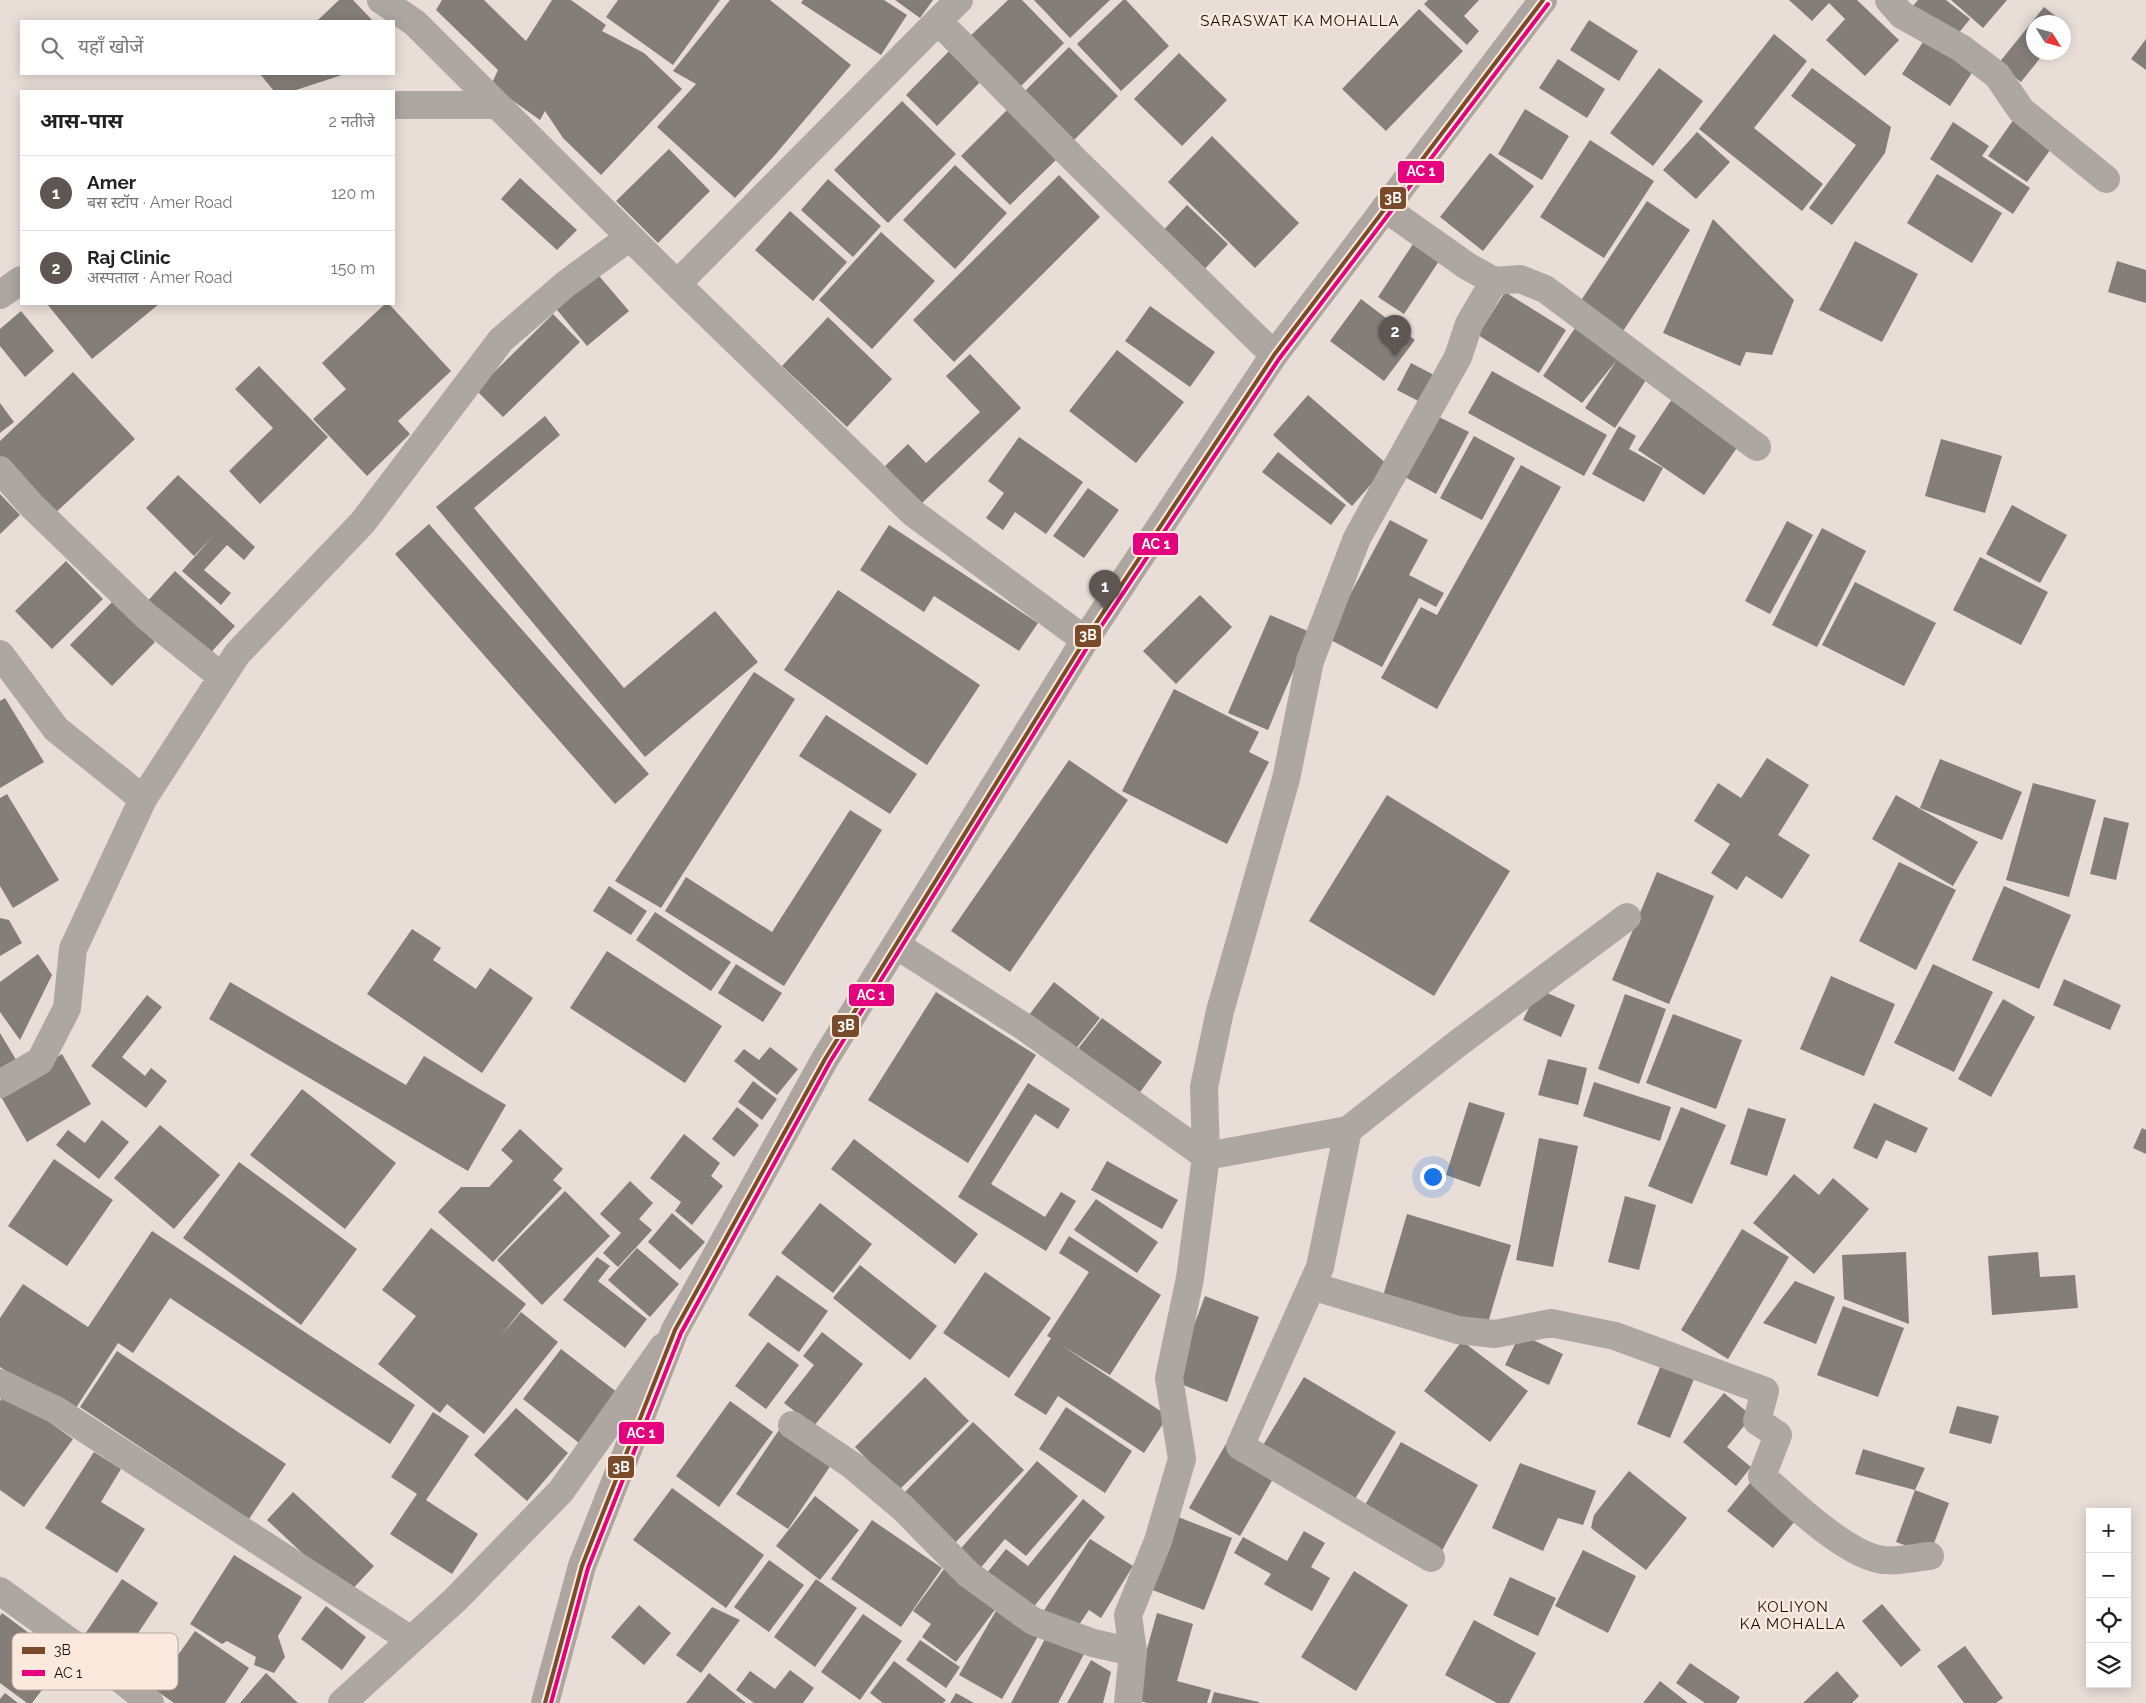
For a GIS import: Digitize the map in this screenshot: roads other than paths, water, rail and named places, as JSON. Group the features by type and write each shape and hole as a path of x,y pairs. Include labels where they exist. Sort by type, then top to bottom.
{"main road":[{"path":"545,1703 582,1566 675,1330 825,1059 1085,640 1274,355 1543,0"}],"street":[{"path":"381,0 415,23 677,284 913,513 1085,640"},
{"path":"677,284 959,0"},
{"path":"1889,0 1902,15 1961,48 1997,75 2021,110 2106,179"},
{"path":"938,21 1077,162 1274,355"},
{"path":"395,105 497,105"},
{"path":"1385,208 1467,266 1494,281 1520,279 1545,289 1757,447"},
{"path":"0,1084 40,1061 68,1008 73,949 143,799 237,654 363,522 501,340 567,283 630,237"},
{"path":"0,295 20,281"},
{"path":"1128,1703 1133,1652 1128,1615 1158,1541 1182,1459 1169,1378 1190,1278 1206,1156 1204,1087 1216,1030 1286,779 1310,661 1357,538 1458,357 1469,324 1494,281"},
{"path":"0,470 31,504 146,616 222,677"},
{"path":"0,654 56,729 143,799"},
{"path":"896,945 1026,1028 1206,1156 1348,1130 1457,1044 1627,917"},
{"path":"1348,1130 1320,1267 1240,1446 1431,1558"},
{"path":"1312,1286 1458,1330 1494,1334 1551,1322 1615,1336 1765,1390 1757,1421 1778,1435 1762,1476 1806,1514 1852,1549 1883,1560 1930,1556"},
{"path":"342,1703 456,1599 561,1491 675,1330"},
{"path":"0,1383 56,1410 411,1640"},
{"path":"792,1424 854,1466 903,1508 968,1574 1033,1621 1092,1643 1133,1652"},
{"path":"0,1591 58,1633"},
{"path":"134,1690 150,1703"}],"place":[{"name":"Raj Clinic","path":"1395,356"},
{"name":"Amer","path":"1105,611"}],"district":[{"name":"SARASWAT KA MOHALLA","path":"1300,21"},
{"name":"KOLIYON KA MOHALLA","path":"1793,1616"}]}
